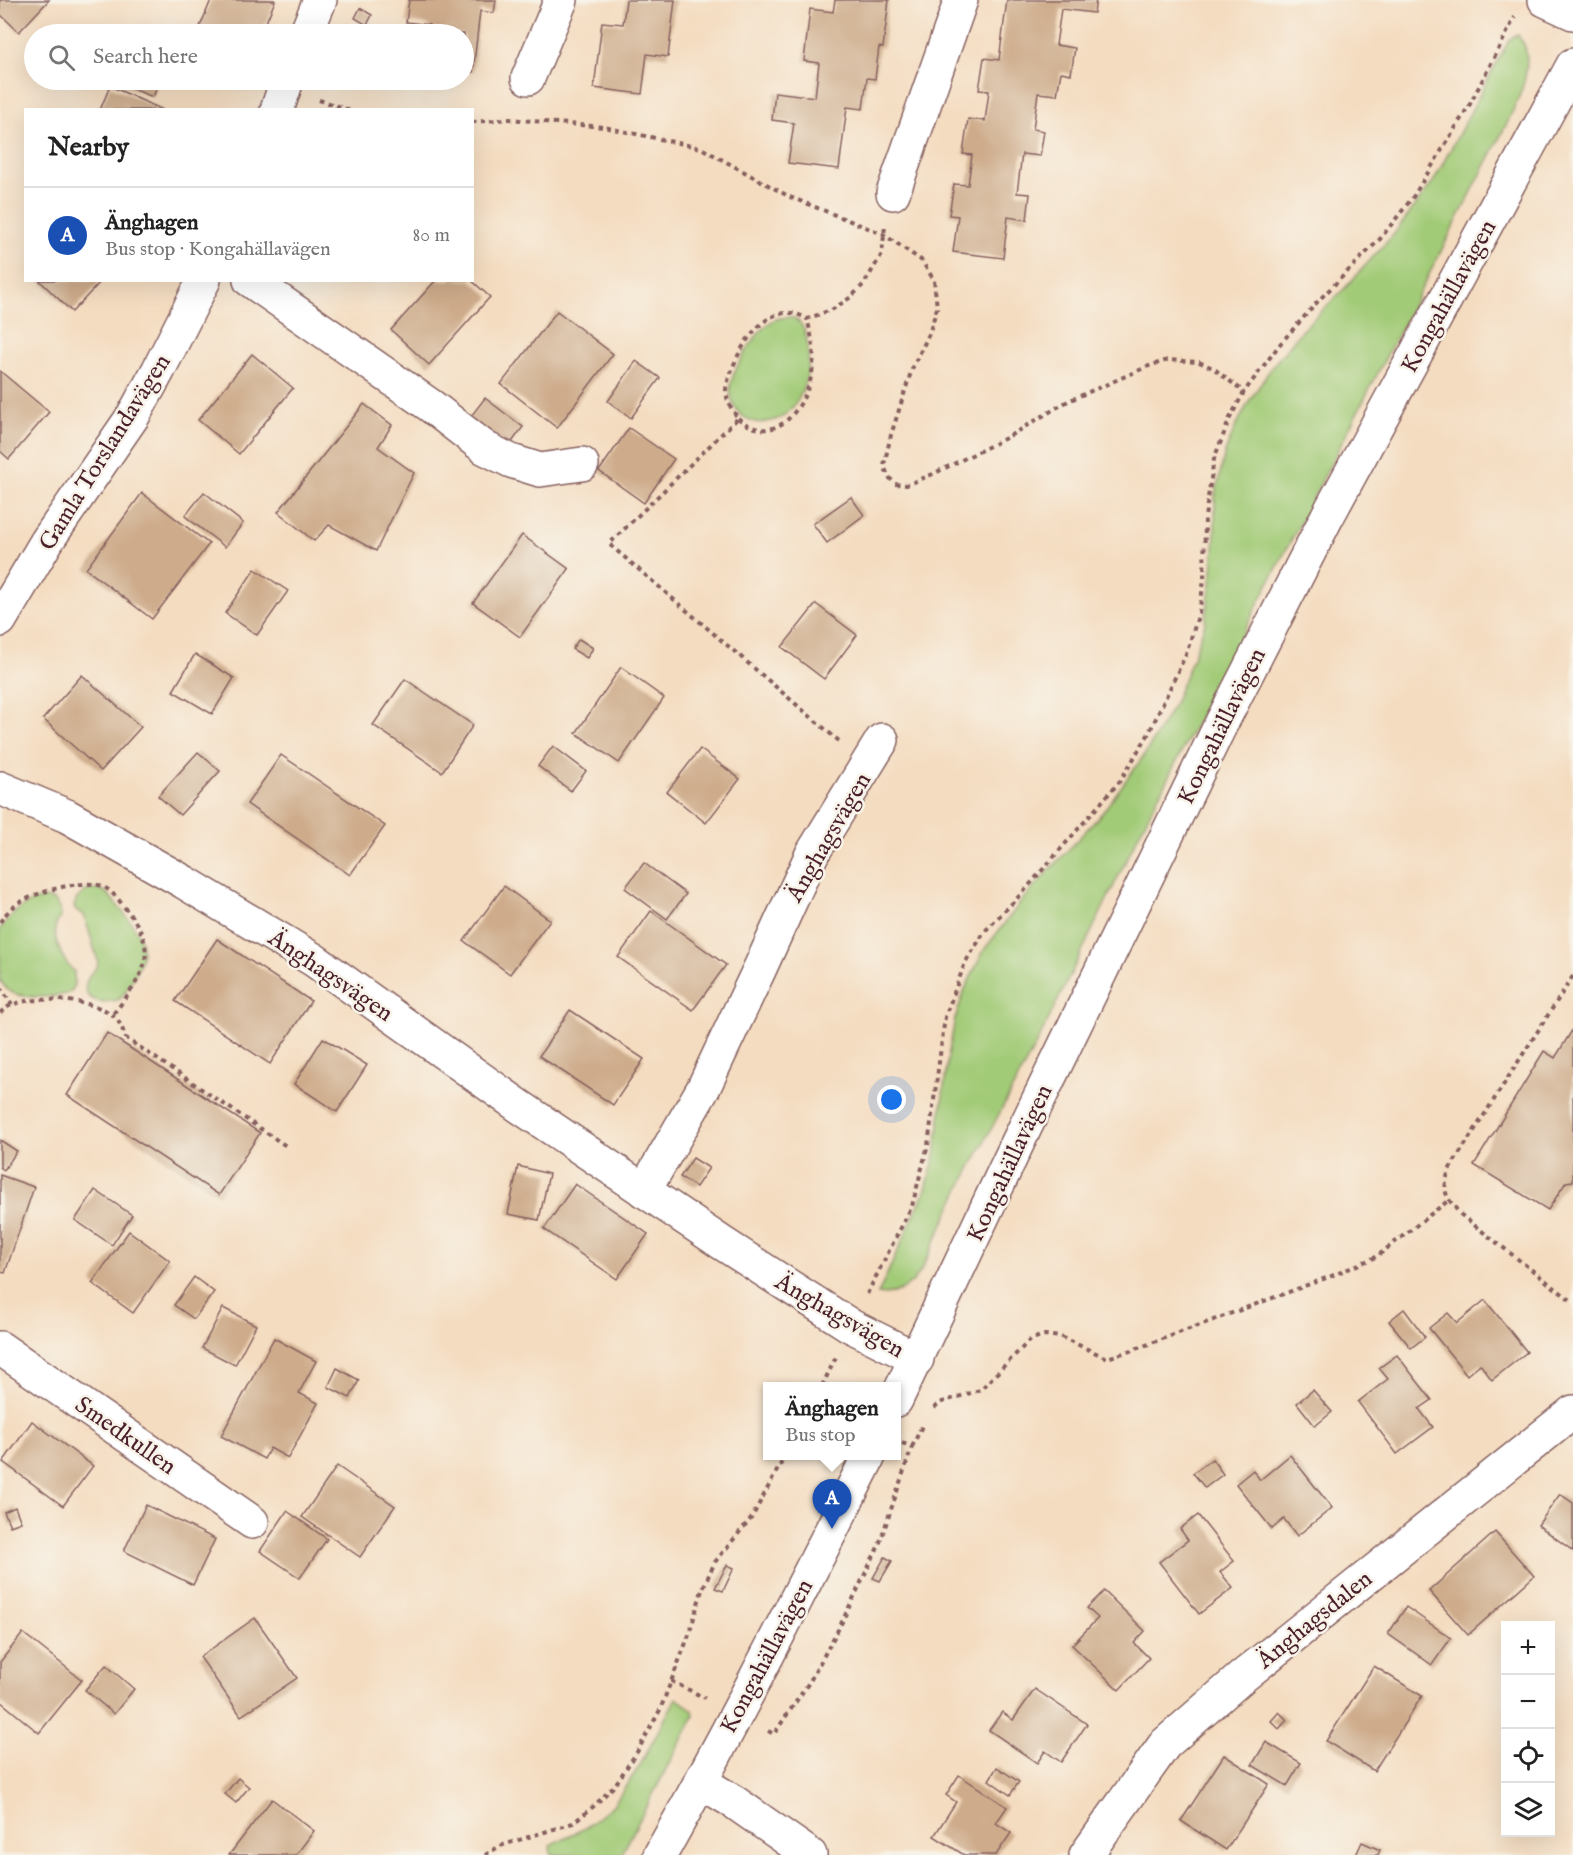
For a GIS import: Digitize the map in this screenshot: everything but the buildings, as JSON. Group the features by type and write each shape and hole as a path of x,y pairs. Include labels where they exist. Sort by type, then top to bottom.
{"street":[{"path":"310,24 320,0"},
{"path":"528,78 561,0"},
{"path":"893,193 961,0"},
{"path":"1532,5 1573,13"},
{"name":"Kongahällavägen","path":"901,1392 1023,1132 1242,684 1327,517 1573,65"},
{"path":"278,108 284,90"},
{"name":"Gamla Torslandavägen","path":"0,621 47,541 133,416 203,282"},
{"path":"253,282 431,406 485,448 511,461 540,470 582,464"},
{"name":"Änghagsvägen","path":"644,1191 703,1089 812,854 882,740"},
{"name":"Änghagsvägen","path":"0,788 67,816 314,960 519,1106 644,1191 851,1326 917,1359"},
{"name":"Smedkullen","path":"0,1348 252,1522"},
{"name":"Änghagsdalen","path":"1086,1855 1165,1744 1242,1677 1573,1412"},
{"name":"Kongahällavägen","path":"660,1855 789,1615 866,1460"},
{"path":"701,1782 810,1855"}],"path":[{"path":"824,1382 912,1206 928,1145 945,1017 965,963 985,931 1025,890 1120,781 1148,735 1186,654 1199,613 1204,580 1205,517 1214,459 1230,418 1244,392 1280,344 1380,238 1413,197 1532,5"},
{"path":"474,122 509,119 604,127 701,148 790,197 884,234 921,260 934,280 936,308 930,334 912,369 884,465 888,476 895,484 907,485 933,474 1006,438 1068,401 1168,360 1198,362 1213,368 1244,392"},
{"path":"807,319 833,309 851,297 864,284 882,254 893,193"},
{"path":"797,313 807,319 813,367 807,390 796,412 786,422 761,430 747,427 729,403 726,390 727,381 738,353 747,339 767,320 778,314 797,313"},
{"path":"738,418 609,544 840,742"},
{"path":"0,922 15,905 29,897 48,891 92,884 103,886 113,894 135,922 146,948 145,961 138,977 125,1000 112,1015"},
{"path":"1573,976 1449,1170 1443,1187 1449,1200 1460,1214 1573,1302"},
{"path":"0,987 12,1005"},
{"path":"0,1013 12,1005 29,1000 80,1003 104,1010 116,1018 126,1038 286,1146"},
{"path":"928,1414 939,1403 980,1390 1031,1339 1045,1335 1061,1337 1107,1358 1130,1351 1329,1277 1376,1257 1449,1200"},
{"path":"912,1447 924,1422"},
{"path":"485,1855 500,1846 573,1823 615,1785 637,1752 660,1710 689,1635 702,1590 715,1562 752,1517 782,1460"}],"green space":[{"path":"1518,35 1525,47 1526,72 1519,98 1496,145 1143,826 1042,1033 960,1188 922,1269 913,1282 901,1290 887,1295 878,1294 926,1189 935,1156 955,1019 965,989 984,950 1025,897 1102,813 1145,754 1173,706 1192,660 1205,623 1211,583 1215,536 1215,496 1225,452 1234,430 1271,368 1302,330 1345,288 1394,234 1433,182 1509,40"},
{"path":"791,317 803,327 808,346 808,366 804,387 795,404 782,417 762,422 752,421 736,409 731,396 731,381 745,353 763,328 774,320"},
{"path":"100,889 107,893 130,921 141,943 142,954 132,981 120,999 107,1002 94,1000 86,992 89,977 97,967 98,961 84,915 74,907 76,900 85,891"},
{"path":"46,898 55,901 60,908 61,916 55,935 58,947 74,971 74,986 68,993 62,995 34,997 18,995 9,991 0,980 0,929 20,909 39,899"},
{"path":"676,1698 693,1710 694,1716 621,1855 551,1855 550,1845 585,1828 613,1805 639,1767"}],"place":[{"name":"Änghagen","path":"832,1529"}]}
